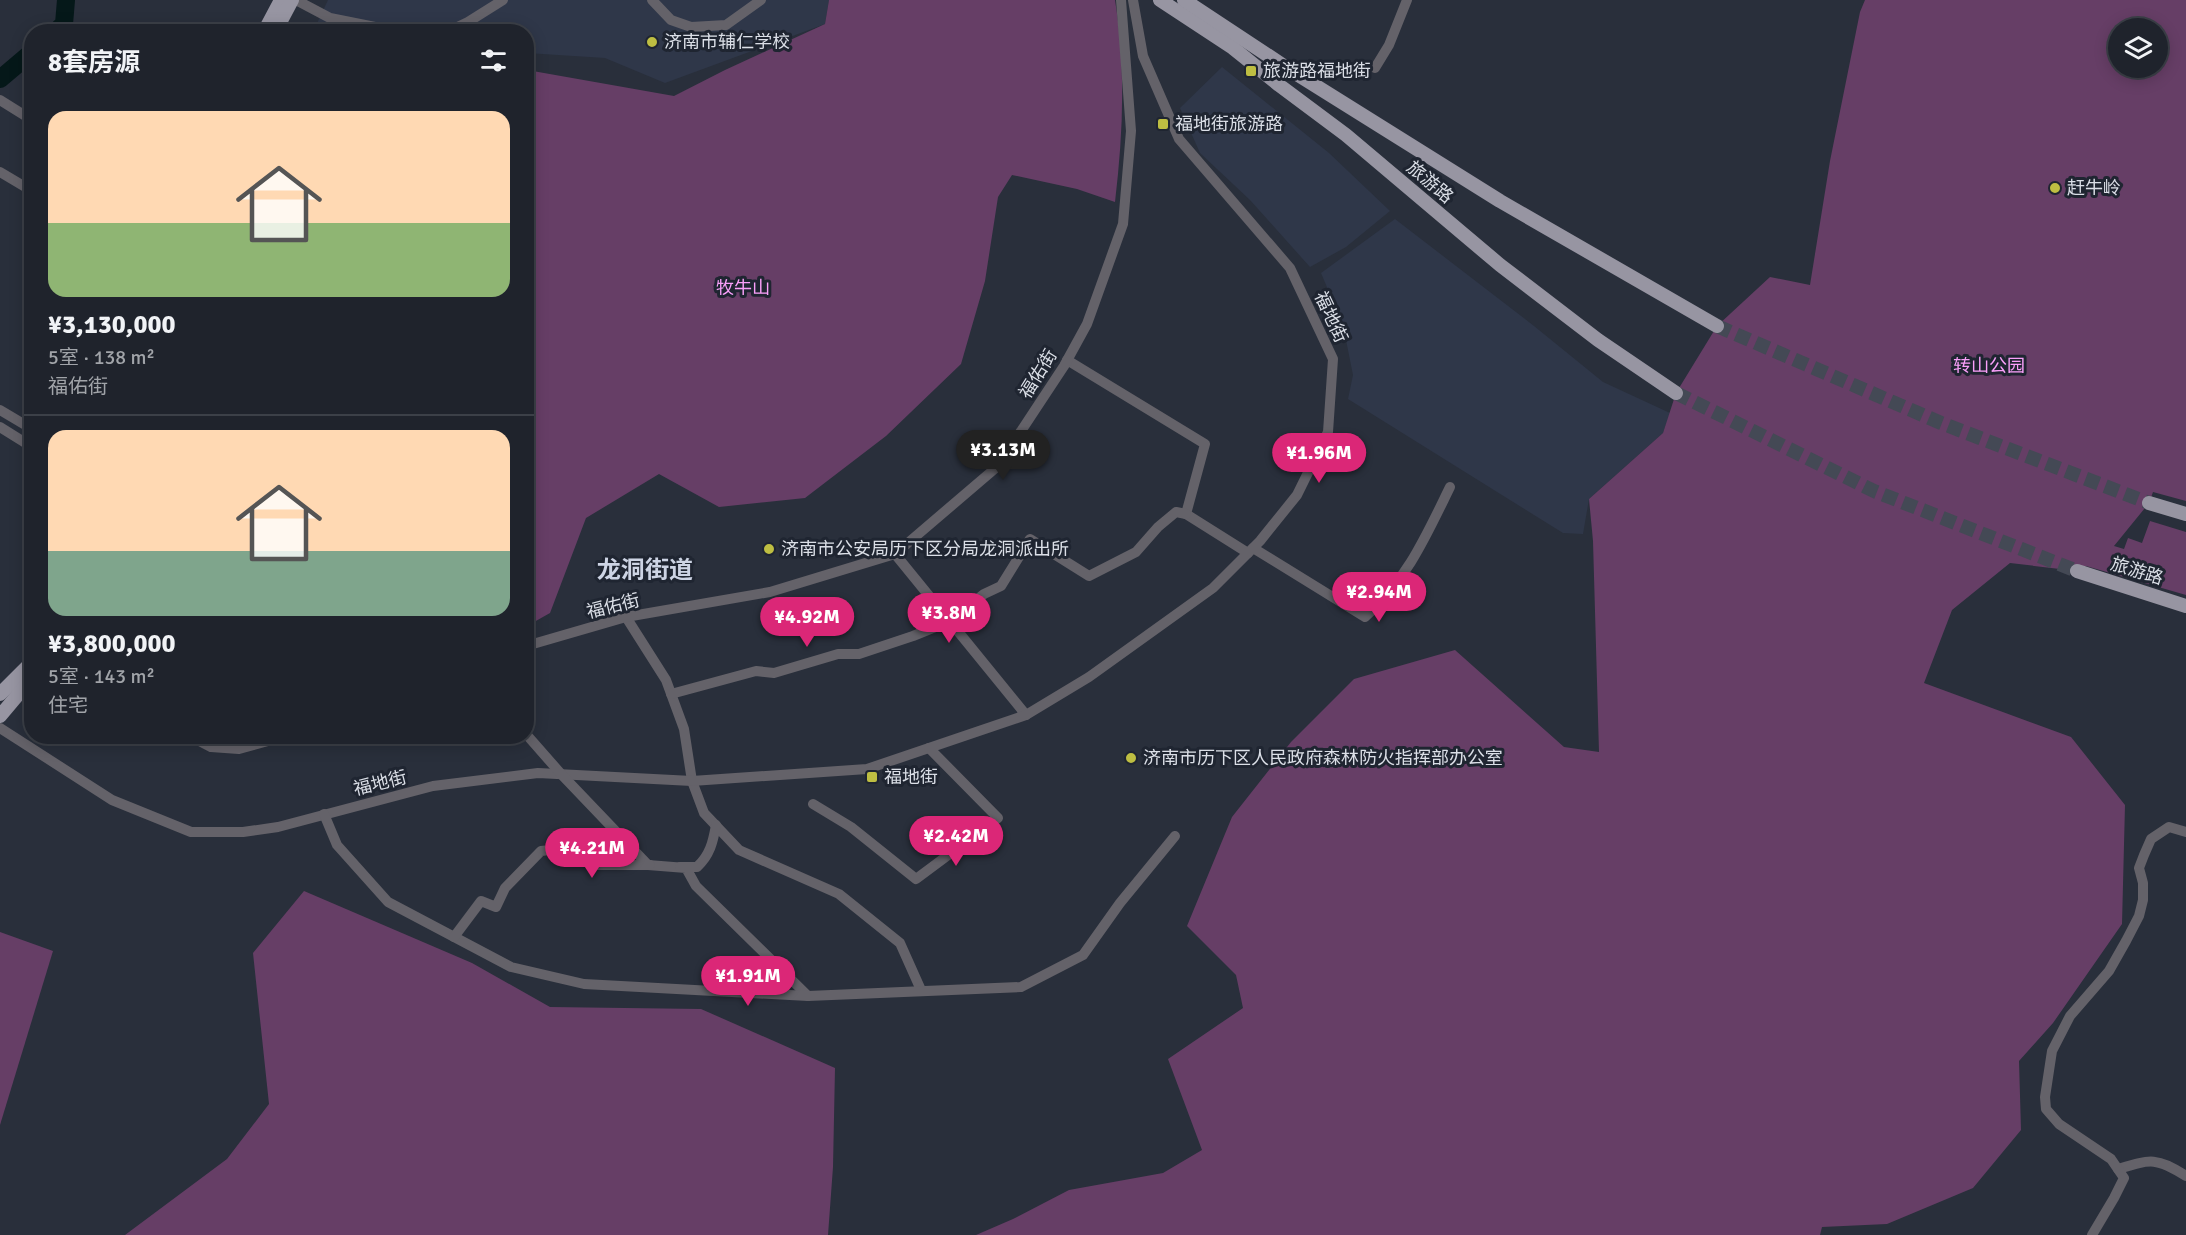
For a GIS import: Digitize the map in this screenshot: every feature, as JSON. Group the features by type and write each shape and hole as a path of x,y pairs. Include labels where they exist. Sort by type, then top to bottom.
{"main road":[{"path":"268,24 281,0"},
{"path":"280,24 294,0"},
{"name":"旅游路","path":"1160,0 1233,48 1346,135 1500,265 1598,340 1676,393"},
{"name":"旅游路","path":"1184,0 1284,66 1509,207 1717,326"},
{"path":"2149,503 2186,514"},
{"name":"旅游路","path":"2077,572 2186,606"},
{"path":"0,694 24,670"},
{"path":"0,716 24,688"}],"street":[{"path":"294,0 330,18 360,24"},
{"path":"464,24 503,0"},
{"path":"652,0 671,20 691,27 726,26 761,0"},
{"name":"福佑街","path":"534,644 626,617 770,592 895,554 998,466 1067,360 1087,324 1123,224 1131,131 1121,0"},
{"name":"福地街","path":"25,744 112,800 191,832 243,832 278,827 433,786 537,773 692,780 867,769 1026,716 1089,677 1213,588 1250,551 1298,495 1328,432 1333,359 1290,268 1179,140 1143,56 1133,0"},
{"path":"1375,68 1389,45 1407,0"},
{"path":"4,103 24,115"},
{"path":"0,172 24,186"},
{"path":"1067,360 1205,444 1186,514"},
{"path":"0,410 24,424"},
{"path":"0,427 24,442"},
{"path":"671,694 756,671 774,673 838,654 859,654 950,621 984,594 1001,586 1030,539 1089,576 1136,552 1158,527 1176,512 1186,514 1365,617 1380,604 1414,559 1450,487"},
{"path":"895,554 1026,716"},
{"path":"626,617 666,680 684,729 692,780 704,813 739,850 839,894 900,943 921,990"},
{"name":"福地街","path":"0,728 24,743"},
{"path":"534,743 648,865"},
{"path":"205,744 211,747 239,749 257,744"},
{"path":"813,804 850,827 916,879 998,818 929,748"},
{"path":"324,814 336,845 388,902 511,968 584,984 808,996 1022,987 1083,955 1120,903 1175,836"},
{"path":"454,937 481,900 496,907 505,888 541,851 568,848 594,866 697,867 703,862 711,848 716,825"},
{"path":"2092,1235 2124,1178 2111,1159 2059,1124 2046,1109 2045,1097 2052,1051 2070,1016 2109,971 2139,916 2143,900 2143,883 2139,868 2151,839 2169,827 2186,832"},
{"path":"686,868 696,886 808,996"},
{"path":"2118,1169 2150,1160 2162,1162 2186,1176"}],"shaded area":[{"name":"济南市辅仁学校","path":"328,0 829,0 825,24 665,83 605,58 534,53 534,24 317,24"},
{"path":"1222,67 1329,153 1390,211 1346,247 1310,267 1250,200 1200,153 1180,108"},
{"path":"1395,219 1603,382 1670,413 1663,433 1589,499 1583,534 1563,533 1348,399 1353,375 1343,325 1321,273"}],"green space":[{"name":"牧牛山","path":"829,0 1115,0 1121,51 1122,101 1115,202 1077,189 1012,175 998,197 985,281 961,364 886,436 805,498 719,507 659,474 586,518 550,613 534,622 534,71 674,96 825,24"},
{"name":"转山公园","path":"1865,0 2186,0 2186,501 2153,492 2149,503 2114,546 2124,549 2128,538 2142,543 2150,521 2186,532 2186,595 2086,566 2077,571 2010,563 1952,610 1924,683 2071,737 2125,805 2122,924 2053,1023 2019,1061 2021,1130 1973,1188 1887,1224 1822,1227 1820,1235 976,1235 1069,1190 1163,1173 1202,1150 1168,1059 1243,1008 1236,975 1187,926 1232,817 1291,742 1354,679 1455,650 1564,747 1599,752 1593,541 1589,499 1663,433 1676,393 1717,326 1770,277 1810,285 1830,161 1860,12"},
{"path":"304,891 472,963 550,1007 701,1009 835,1068 833,1167 828,1235 125,1235 227,1159 269,1104 253,953"},
{"path":"0,932 53,951 0,1125"}],"waterway":[{"path":"64,24 66,0"},
{"path":"0,79 24,59"}],"tunnel":[{"path":"1717,326 1941,423 2149,503"},
{"path":"1676,393 1874,491 2077,571"}],"place":[{"name":"济南市辅仁学校","path":"652,42"},
{"name":"旅游路福地街","path":"1251,71"},
{"name":"福地街旅游路","path":"1163,124"},
{"name":"赶牛岭","path":"2055,188"},
{"name":"济南市公安局历下区分局龙洞派出所","path":"769,549"},
{"name":"济南市历下区人民政府森林防火指挥部办公室","path":"1131,758"},
{"name":"福地街","path":"872,777"}],"district":[{"name":"龙洞街道","path":"645,570"}]}
